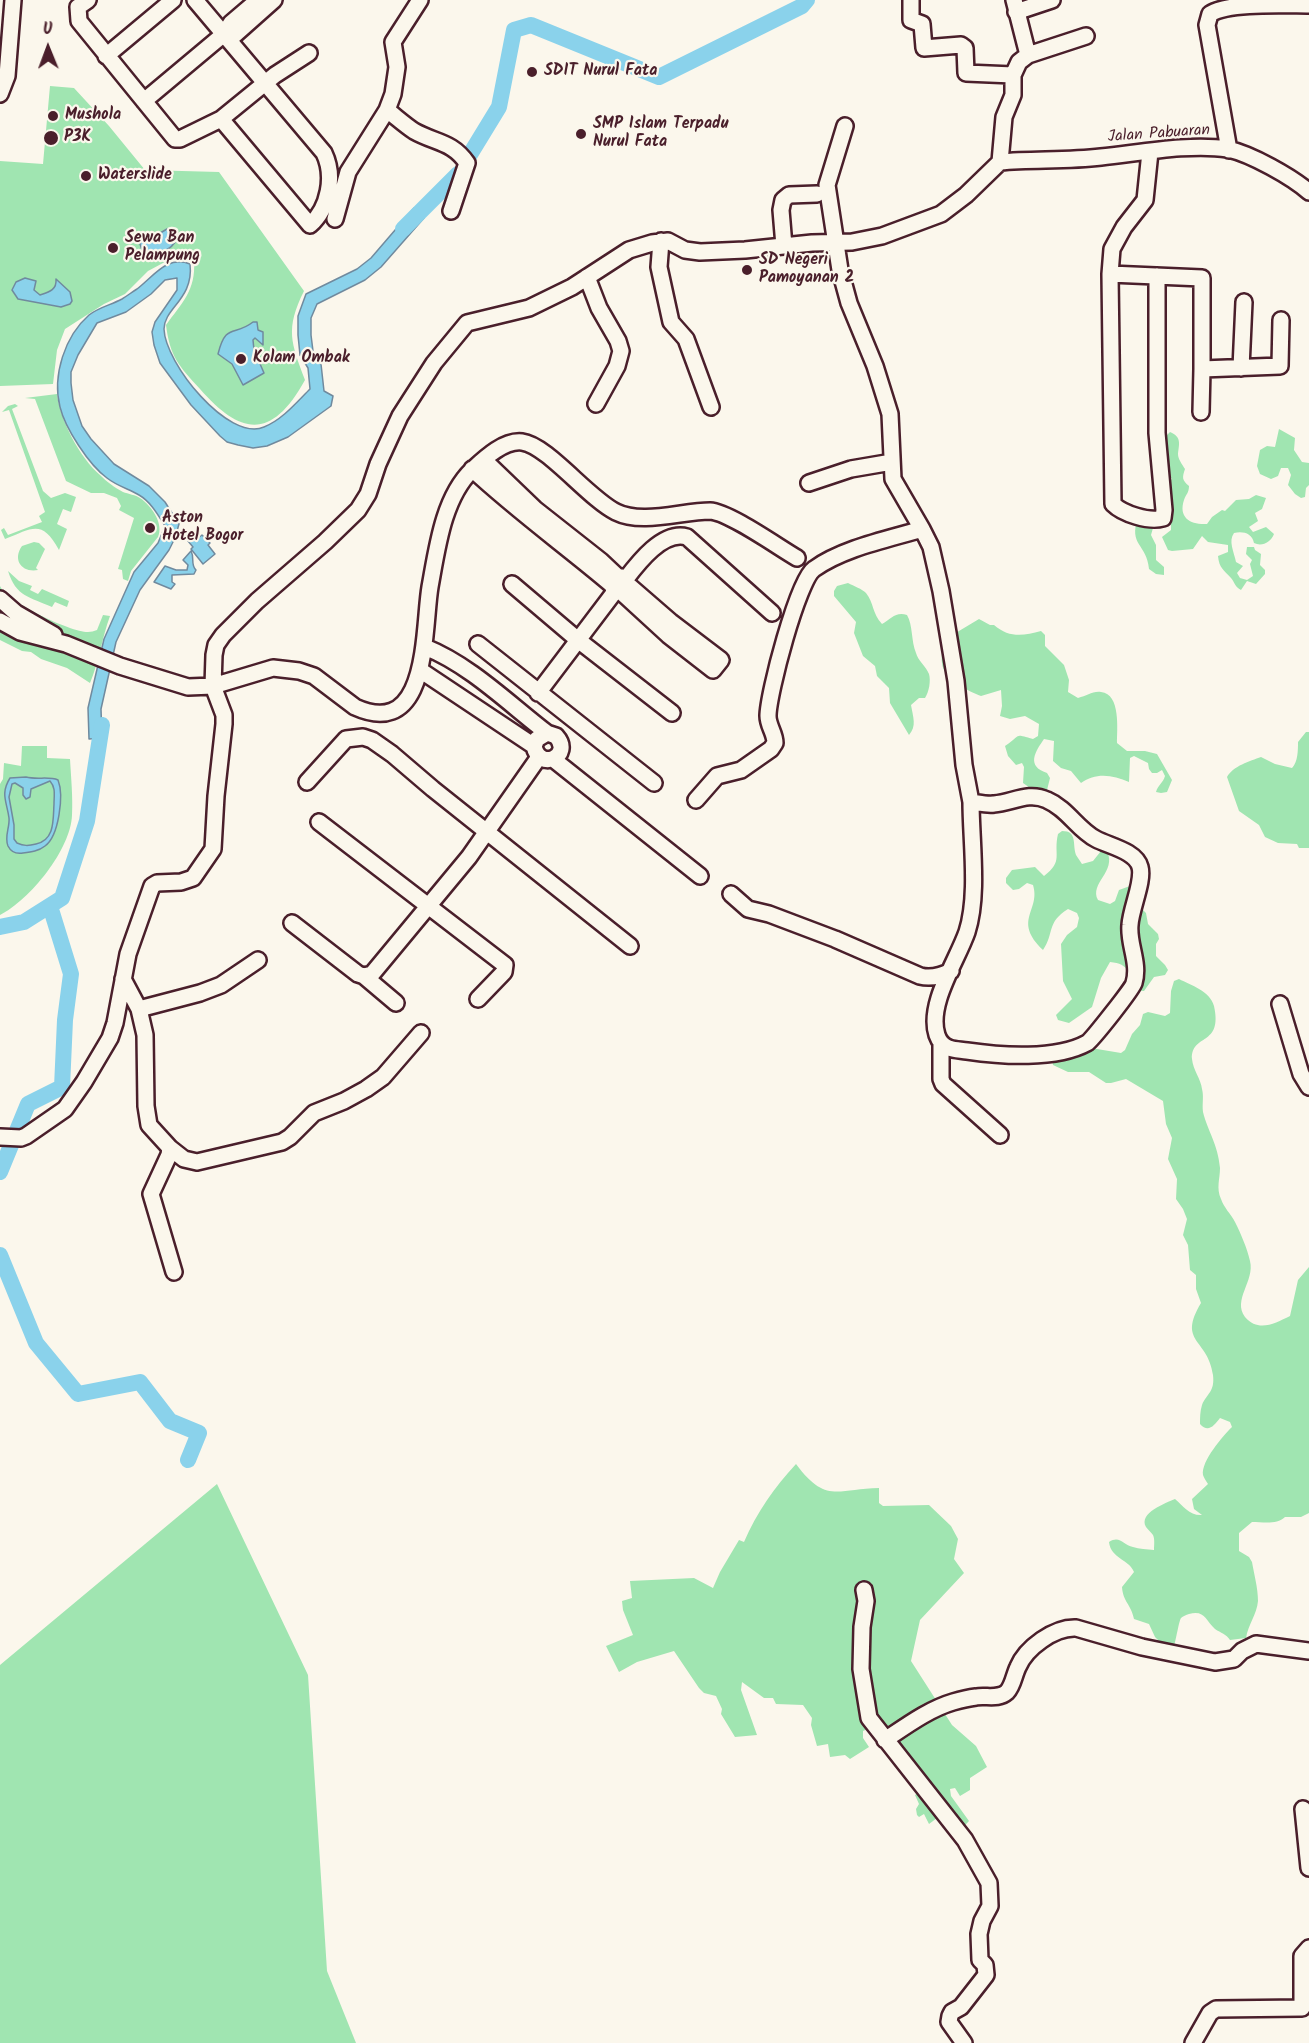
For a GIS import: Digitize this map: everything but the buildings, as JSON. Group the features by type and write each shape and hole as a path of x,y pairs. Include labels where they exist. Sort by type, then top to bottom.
{"street":[{"path":"0,94 13,0"},
{"path":"106,56 173,0"},
{"path":"195,0 324,153 330,175 330,186 320,213 310,225 221,119"},
{"path":"226,37 231,23 258,0"},
{"path":"144,101 274,0"},
{"path":"335,219 348,172 387,110 393,94 397,66 392,43 420,0"},
{"path":"911,0 911,20 922,24 924,48 961,45 964,48 966,73 1021,63 1086,36"},
{"path":"9,1137 61,1113 74,1098 110,1038 134,931 152,886 157,883 182,882 193,878 213,849 224,724 224,715 213,686 214,655 219,640 358,510 368,494 378,464 400,416 434,363 461,328 469,322 529,308 565,291 629,250 661,241 670,242 691,252 835,243 882,236 940,214 966,195 1000,162 1004,117 1013,95 1021,63 1015,6 1052,0"},
{"path":"82,2 80,21 175,139 180,139 221,119 264,83 309,53"},
{"path":"1229,150 1207,25 1210,14 1230,7 1293,3 1309,5"},
{"path":"387,110 415,131 448,145 465,161 451,211"},
{"path":"845,126 827,185 835,243 849,303 875,366 890,414 893,479 931,547 956,681 964,765 971,802 974,872 969,922 936,1012 935,1023 941,1043 941,1079 943,1084 1000,1135"},
{"name":"Jalan Pabuaran","path":"1000,162 1075,159 1193,148 1229,150 1248,156 1293,180 1309,192"},
{"path":"1150,152 1145,200 1124,227 1113,249 1110,274 1113,504 1119,511 1156,519 1163,518 1164,510 1157,433 1157,276"},
{"path":"784,246 781,210 783,200 789,195 817,194"},
{"path":"661,241 659,267 671,322 686,339 711,407"},
{"path":"1110,274 1202,278 1201,412"},
{"path":"587,277 599,308 618,341 621,351 617,366 597,404"},
{"path":"1241,368 1244,302"},
{"path":"1202,369 1280,366 1281,320"},
{"path":"0,621 20,632 66,644 120,666 180,685 198,688 213,686 261,670 283,668 314,676 355,707 374,713 392,711 404,702 414,689 420,670 430,590 442,532 454,494 464,478 478,464 506,444 525,443 539,448 599,501 617,513 638,517 711,511 728,516 797,558"},
{"path":"809,483 851,469 892,462"},
{"path":"478,464 548,527 620,584 680,636"},
{"path":"696,800 717,776 741,770 776,743 768,718 770,691 795,604 812,570 836,556 922,529"},
{"path":"538,693 620,584 648,551 674,536 687,537 772,613"},
{"path":"512,584 578,640 672,713"},
{"path":"0,599 16,613 66,644"},
{"path":"478,644 654,783"},
{"path":"424,647 441,653 467,670 547,733 555,736 561,743 560,753 542,754"},
{"path":"420,670 542,754 700,876"},
{"path":"542,754 537,739 547,733"},
{"path":"307,782 339,744 346,739 363,737 372,740 630,946"},
{"path":"364,976 372,974 429,905 487,832 542,754"},
{"path":"941,1043 949,1048 991,1055 1032,1056 1086,1043 1135,981 1134,955 1129,932 1131,911 1141,874 1135,858 1094,838 1068,813 1046,799 1022,797 995,804 971,802"},
{"path":"319,822 505,965 504,972 478,999"},
{"path":"730,894 748,909 769,914 835,939 920,976 927,978 951,971"},
{"path":"292,923 358,974 364,976 396,1003"},
{"path":"139,1009 221,985 258,960"},
{"path":"123,979 139,1009 146,1044 146,1106 149,1125 170,1148 184,1159 197,1162 282,1142 298,1131 314,1113 344,1101 382,1077 421,1033"},
{"path":"1280,1004 1301,1074 1309,1087"},
{"path":"170,1148 151,1194 174,1272"},
{"path":"864,1590 866,1601 861,1635 861,1669 867,1713 871,1722 965,1840 989,1883 990,1906 982,1921 979,1934 980,1960 985,1965 986,1975 961,2007 952,2012 949,2022 964,2043"},
{"path":"885,1740 951,1702 978,1696 1002,1695 1010,1689 1017,1668 1030,1650 1049,1636 1067,1627 1142,1647 1215,1662 1233,1659 1256,1644 1309,1651"},
{"path":"1303,1809 1309,1868"},
{"path":"1193,2043 1210,2013 1216,2009 1305,2008 1302,1956 1309,1948"}],"green space":[{"path":"50,86 74,88 145,170 219,172 304,291 294,316 292,336 296,356 305,380 293,400 268,422 256,425 243,423 229,416 215,405 186,374 173,353 166,325 187,296 194,271 194,261 178,255 148,271 125,294 104,304 65,329 57,350 53,384 0,386 0,161 43,164"},
{"path":"57,394 67,427 85,459 114,486 144,501 153,510 158,521 158,537 131,571 128,581 123,579 122,570 118,569 134,518 119,510 121,506 117,498 104,493 91,493 66,481 35,399 25,398"},
{"path":"15,404 18,406 12,409 43,491 51,498 65,493 76,497 71,512 63,509 57,524 67,529 59,550 53,540 42,530 30,529 5,539 1,530 4,528 8,535 42,522 39,516 45,512 9,410 2,412 8,406"},
{"path":"1279,429 1295,438 1294,450 1302,462 1309,463 1309,485 1306,488 1305,497 1301,498 1295,494 1288,485 1291,475 1288,468 1281,468 1278,476 1271,479 1260,474 1257,466 1260,450 1267,446 1275,447"},
{"path":"1170,432 1178,439 1178,456 1185,469 1183,479 1189,486 1183,511 1184,516 1191,522 1207,524 1212,517 1222,510 1225,511 1236,500 1249,499 1256,495 1266,498 1262,509 1255,513 1258,521 1249,527 1253,532 1266,527 1274,534 1271,539 1266,543 1257,544 1249,535 1241,532 1234,533 1232,536 1236,562 1243,566 1237,573 1240,578 1247,580 1253,576 1250,564 1252,560 1246,554 1247,547 1254,547 1261,554 1260,565 1265,570 1265,574 1256,584 1247,581 1241,590 1222,568 1218,556 1228,552 1228,545 1208,542 1202,536 1193,549 1168,550 1162,537 1171,530 1171,518 1163,517 1155,521 1151,535 1156,545 1156,560 1164,567 1164,575 1156,574 1149,569 1148,561 1135,534 1136,527 1138,518 1159,511 1170,497 1169,481 1172,479 1166,473 1164,438"},
{"path":"34,542 39,543 45,549 36,568 38,570 27,569 18,561 22,546"},
{"path":"8,571 19,581 32,586 30,590 38,594 42,589 69,601 67,607 55,602 52,607 25,595 15,586"},
{"path":"848,583 866,593 882,624 900,614 907,615 909,619 918,659 928,671 930,680 925,698 919,698 911,705 914,725 909,735 890,703 889,688 877,676 875,666 863,656 854,633 856,622 834,596 837,586"},
{"path":"0,586 5,593 26,608 79,631 97,630 103,615 110,616 90,683 67,668 0,640"},
{"path":"979,619 1011,634 1022,635 1041,631 1045,635 1045,646 1064,665 1069,680 1068,692 1078,698 1101,692 1112,699 1116,713 1117,743 1127,751 1157,754 1172,780 1167,792 1156,792 1165,776 1162,770 1152,773 1148,763 1134,756 1130,758 1129,782 1099,776 1081,783 1071,771 1061,768 1053,761 1054,741 1044,739 1035,754 1034,763 1050,778 1047,790 1036,792 1023,783 1024,767 1022,763 1016,765 1008,756 1005,746 1018,736 1033,739 1038,736 1039,724 1025,716 1010,719 1000,716 1001,690 981,696 957,684 943,669 944,640"},
{"path":"1306,732 1309,732 1309,848 1299,848 1297,844 1278,843 1265,837 1259,825 1239,811 1227,777 1237,767 1261,757 1275,764 1292,768 1297,759 1298,742"},
{"path":"22,746 47,746 47,758 70,759 72,815 65,843 47,872 24,898 0,915 0,784 3,779 4,763 21,766"},
{"path":"1062,831 1070,833 1074,839 1076,855 1082,864 1093,861 1101,851 1107,851 1109,865 1097,888 1098,900 1110,904 1115,901 1119,890 1130,886 1135,888 1132,899 1146,913 1148,924 1158,934 1156,956 1168,970 1165,975 1154,977 1144,991 1132,990 1125,967 1110,962 1101,978 1092,1007 1069,1023 1058,1020 1056,1015 1072,999 1063,981 1061,944 1077,927 1079,918 1077,913 1068,909 1056,919 1043,950 1029,931 1029,916 1034,902 1033,885 1027,883 1013,890 1006,883 1006,878 1012,870 1035,867 1044,876 1050,871 1056,862 1058,834"},
{"path":"1179,979 1204,992 1214,1006 1216,1019 1214,1028 1211,1034 1196,1046 1192,1059 1203,1094 1203,1112 1219,1160 1220,1195 1246,1246 1250,1261 1250,1276 1241,1304 1245,1317 1250,1322 1261,1326 1273,1324 1290,1316 1298,1280 1309,1267 1309,1513 1301,1517 1285,1517 1274,1522 1252,1522 1239,1533 1239,1551 1249,1557 1252,1562 1258,1596 1256,1610 1246,1638 1230,1640 1202,1615 1194,1613 1181,1618 1174,1646 1159,1641 1149,1624 1134,1619 1122,1587 1134,1572 1128,1564 1116,1556 1109,1542 1119,1540 1140,1549 1154,1550 1154,1537 1146,1527 1146,1517 1154,1509 1175,1499 1190,1512 1202,1515 1194,1509 1192,1499 1208,1484 1203,1475 1205,1463 1213,1449 1232,1427 1230,1422 1220,1418 1208,1428 1200,1424 1201,1407 1212,1389 1213,1375 1206,1354 1193,1334 1194,1316 1201,1303 1196,1289 1196,1275 1190,1270 1188,1245 1183,1235 1187,1219 1176,1199 1177,1179 1168,1159 1172,1138 1166,1124 1163,1101 1126,1079 1106,1083 1089,1072 1068,1072 1053,1065 1052,1060 1085,1047 1121,1053 1140,1025 1143,1014 1148,1012 1165,1016 1170,1013 1171,991 1174,981"},
{"path":"796,1464 806,1477 824,1489 842,1491 879,1488 879,1503 883,1506 929,1505 951,1526 958,1539 954,1559 964,1573 920,1620 911,1661 952,1725 976,1746 987,1767 970,1778 970,1790 960,1796 955,1788 950,1789 951,1796 969,1821 955,1836 948,1827 945,1829 937,1818 929,1824 924,1814 919,1817 917,1815 916,1809 919,1804 915,1795 921,1791 872,1727 863,1731 863,1738 869,1747 850,1759 845,1755 830,1757 828,1744 817,1746 811,1725 812,1718 803,1705 776,1704 773,1698 764,1698 742,1682 741,1690 757,1735 735,1737 721,1714 722,1709 716,1696 704,1693 699,1688 674,1651 637,1662 619,1672 606,1646 633,1635 623,1610 622,1601 632,1598 630,1581 694,1578 713,1588 739,1540 744,1542 767,1501"},
{"path":"217,1484 308,1675 327,1971 356,2043 0,2043 0,1665"}],"water":[{"path":"414,208 424,218 381,267 365,280 317,304 311,318 313,351 321,364 324,391 333,396 331,406 288,437 267,446 253,448 227,442 191,405 160,363 152,332 155,322 177,290 177,278 165,280 151,294 126,312 97,323 71,372 73,400 82,426 114,464 149,486 165,502 179,524 169,550 140,590 116,642 101,709 102,738 89,739 88,708 104,639 134,572 158,543 165,526 147,501 100,472 67,425 60,407 58,382 62,357 73,334 89,315 124,298 161,268 174,262 190,264 188,286 165,322 167,344 187,379 217,412 233,423 249,428 264,427 283,415 310,389 308,368 300,355 298,335 298,316 306,294 357,269 371,258"},
{"path":"167,229 175,236 176,241 171,247 162,253 151,255 142,250 140,244 142,240 150,239"},
{"path":"25,278 36,281 34,290 40,295 54,288 56,279 70,292 72,301 61,307 18,299 12,290 16,282"},
{"name":"Kolam Ombak","path":"257,322 258,330 263,332 263,345 255,338 253,340 254,350 264,373 243,385 232,364 218,354 228,334"},
{"path":"195,535 198,538 202,535 210,543 208,545 215,554 203,564 191,549 193,547 188,541"},
{"path":"191,551 196,570 194,574 172,575 172,582 175,584 171,589 154,582 165,566 176,570 187,570 188,565 183,560"},
{"path":"10,778 58,780 60,805 57,825 50,841 38,850 19,853 12,851 8,846 9,818 5,789","holes":["50,781 54,792 53,823 50,834 42,842 36,844 17,843 14,839 9,797 12,784 15,783 23,788 23,795 26,799 30,797 31,789"]}],"waterway":[{"path":"466,161 499,107 514,30 531,25 659,77 802,6 807,0"},
{"path":"403,229 458,174"},
{"path":"0,927 24,922 62,898 87,821 102,725"},
{"path":"0,1172 28,1104 62,1087 65,1020 71,974 50,906"},
{"path":"0,1255 36,1343 78,1394 140,1382 170,1421 199,1433 188,1460"}],"place":[{"name":"SDIT Nurul Fata","path":"532,72"},
{"name":"Mushola","path":"53,116"},
{"name":"SMP Islam Terpadu Nurul Fata","path":"581,134"},
{"name":"P3K","path":"51,138"},
{"name":"Waterslide","path":"86,176"},
{"name":"Sewa Ban Pelampung","path":"113,248"},
{"name":"SD Negeri Pamoyanan 2","path":"747,270"},
{"name":"Kolam Ombak","path":"241,359"},
{"name":"Aston Hotel Bogor","path":"150,528"}]}
